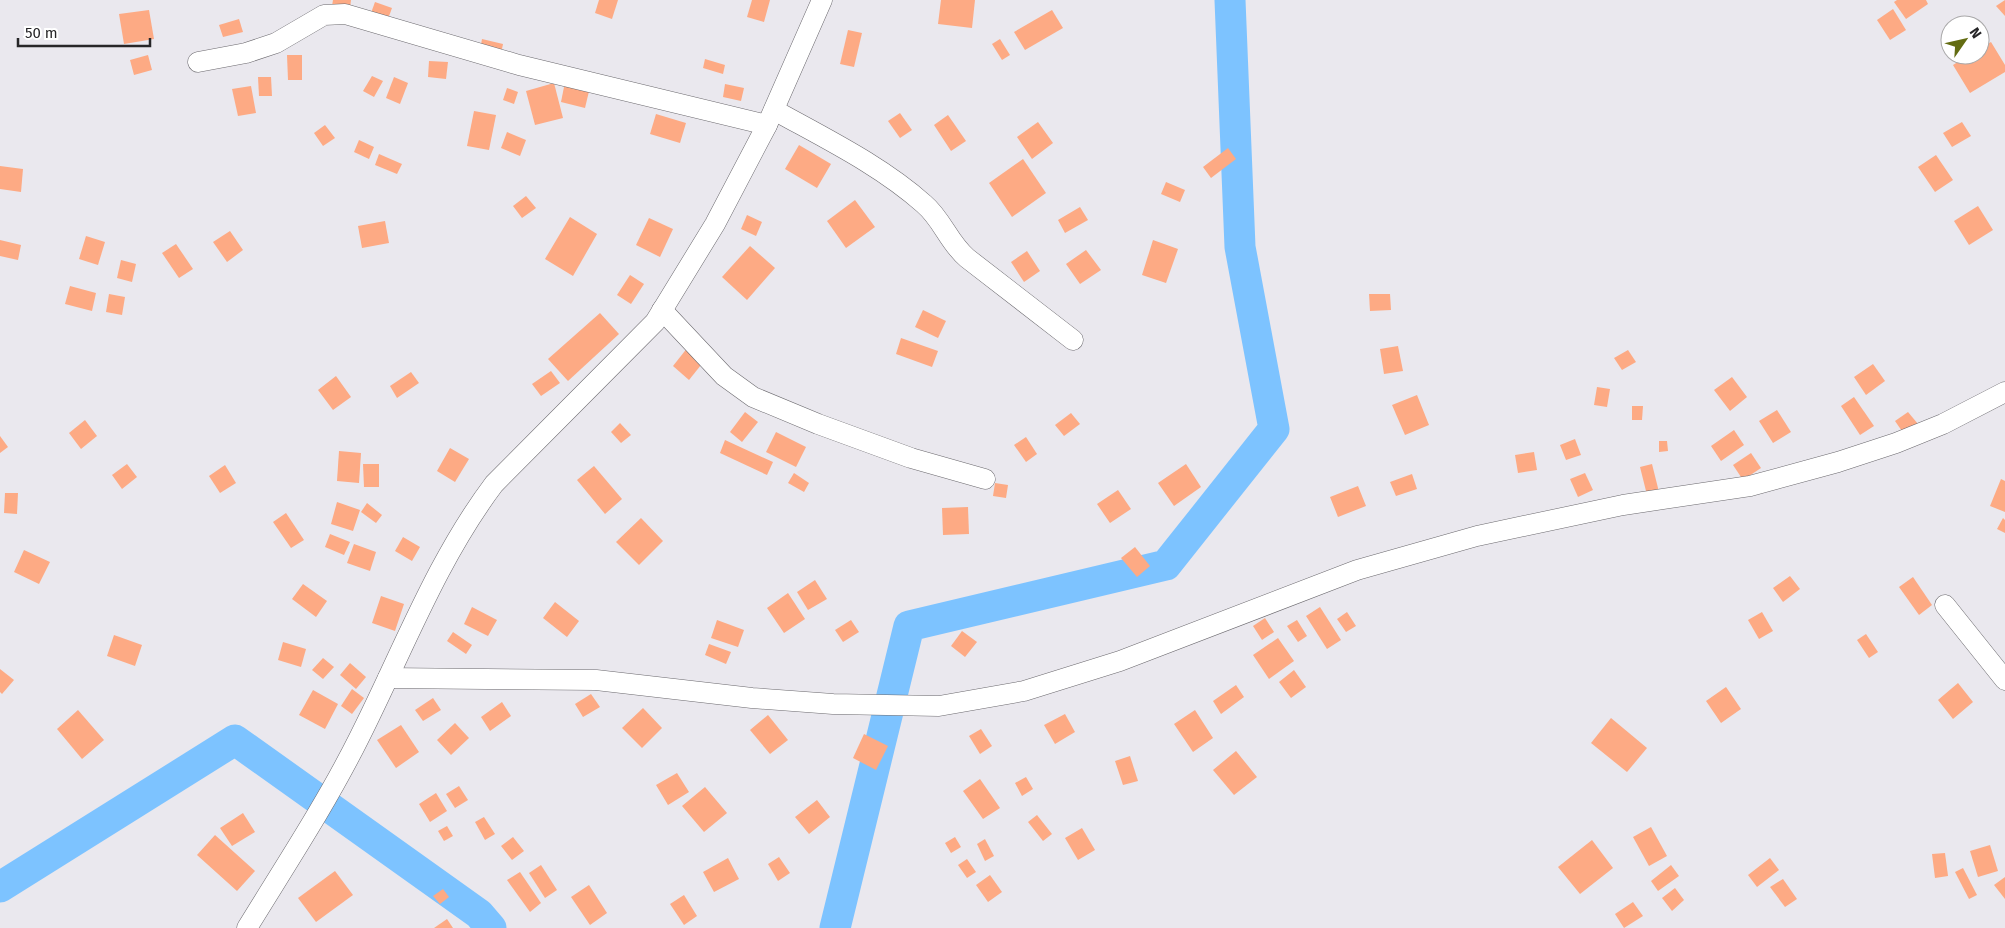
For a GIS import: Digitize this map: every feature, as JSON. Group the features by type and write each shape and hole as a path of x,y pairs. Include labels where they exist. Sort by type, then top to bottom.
{"street":[{"path":"247,928 359,739 421,608 472,513 494,484 655,322 715,224 771,117 822,0"},
{"path":"198,62 246,54 276,43 324,15 345,14 519,65 771,117 885,174 924,204 935,215 961,254 1073,340"},
{"path":"662,310 724,376 753,397 818,424 911,458 985,479"},
{"path":"388,678 596,680 752,698 833,704 939,706 1015,693 1120,661 1357,570 1477,536 1623,505 1750,486 1838,462 1896,443 1943,424 2005,392"},
{"path":"1945,605 2005,680"}],"building":[{"path":"333,0 351,0 350,8 332,6"},
{"path":"599,0 618,0 612,19 595,13"},
{"path":"752,0 770,0 764,22 747,17"},
{"path":"941,0 975,0 972,28 938,24"},
{"path":"1897,0 1926,0 1928,4 1906,19 1894,2"},
{"path":"2005,0 2005,16 1996,6"},
{"path":"375,2 392,8 388,19 371,13"},
{"path":"1893,9 1906,30 1890,40 1877,20"},
{"path":"149,10 154,39 124,44 119,14"},
{"path":"1052,10 1063,28 1025,50 1014,32"},
{"path":"239,19 243,32 223,37 219,25"},
{"path":"848,30 862,33 854,67 840,64"},
{"path":"482,39 503,44 501,54 480,50"},
{"path":"1000,39 1010,55 1002,60 992,44"},
{"path":"1990,43 2005,65 2005,72 1970,93 1953,65 1990,65"},
{"path":"148,55 152,70 134,75 130,60"},
{"path":"287,55 302,55 302,80 288,80"},
{"path":"705,59 725,65 723,74 703,68"},
{"path":"429,61 448,62 446,79 428,77"},
{"path":"372,76 383,81 374,97 363,91"},
{"path":"258,77 271,77 272,96 259,96"},
{"path":"394,77 408,83 400,104 386,98"},
{"path":"565,82 590,87 585,108 561,102"},
{"path":"554,83 563,118 535,125 526,91"},
{"path":"725,84 744,88 741,101 723,97"},
{"path":"251,86 256,113 238,116 232,89"},
{"path":"507,88 518,92 514,104 503,100"},
{"path":"474,111 496,115 489,150 467,146"},
{"path":"900,113 912,130 900,138 888,121"},
{"path":"656,114 686,123 680,143 650,134"},
{"path":"948,115 966,141 951,151 934,125"},
{"path":"1038,122 1053,143 1032,159 1017,137"},
{"path":"1962,122 1971,136 1952,147 1943,133"},
{"path":"325,125 335,138 323,146 314,133"},
{"path":"507,132 526,140 520,156 501,148"},
{"path":"359,140 374,147 369,159 354,152"},
{"path":"799,145 831,164 817,188 785,169"},
{"path":"1228,148 1236,159 1211,178 1203,167"},
{"path":"379,154 402,164 397,174 375,165"},
{"path":"1936,155 1953,180 1935,192 1918,167"},
{"path":"1023,159 1046,193 1012,217 989,183"},
{"path":"0,166 23,169 21,192 0,189"},
{"path":"1166,182 1185,190 1180,202 1161,194"},
{"path":"526,196 536,208 522,218 513,206"},
{"path":"855,200 875,227 846,248 827,221"},
{"path":"1978,206 1993,230 1969,245 1954,221"},
{"path":"1080,207 1088,220 1065,233 1058,220"},
{"path":"747,215 762,222 756,236 741,229"},
{"path":"570,217 597,234 573,276 545,259"},
{"path":"649,218 673,229 660,257 636,245"},
{"path":"385,221 389,243 362,248 358,226"},
{"path":"230,231 243,250 227,262 213,242"},
{"path":"86,236 105,242 98,265 79,259"},
{"path":"0,240 21,245 18,260 0,256"},
{"path":"1153,240 1178,249 1166,283 1142,275"},
{"path":"176,244 193,269 179,278 162,253"},
{"path":"750,246 775,268 747,300 722,277"},
{"path":"1086,250 1101,270 1080,284 1066,264"},
{"path":"1027,251 1040,271 1024,282 1011,262"},
{"path":"121,260 136,264 132,282 117,278"},
{"path":"630,275 644,284 631,304 617,295"},
{"path":"70,286 96,293 92,311 65,304"},
{"path":"109,294 125,297 122,315 106,312"},
{"path":"1369,294 1390,294 1391,310 1370,311"},
{"path":"923,310 946,321 938,338 915,327"},
{"path":"600,313 619,334 568,381 548,359"},
{"path":"901,338 938,351 932,367 896,354"},
{"path":"1398,346 1403,371 1384,374 1380,349"},
{"path":"688,347 705,360 689,380 673,366"},
{"path":"1628,350 1636,362 1622,370 1614,358"},
{"path":"1873,364 1885,381 1866,395 1854,377"},
{"path":"551,371 560,383 541,396 532,384"},
{"path":"411,372 419,383 397,398 390,386"},
{"path":"336,376 351,397 333,410 318,390"},
{"path":"1732,377 1747,397 1730,411 1714,390"},
{"path":"1597,387 1610,389 1607,407 1594,405"},
{"path":"1417,395 1429,425 1405,435 1392,405"},
{"path":"1854,397 1874,426 1860,435 1841,406"},
{"path":"1632,406 1643,406 1642,420 1632,420"},
{"path":"1777,410 1791,432 1773,443 1759,421"},
{"path":"745,412 758,422 742,442 730,432"},
{"path":"1908,412 1918,424 1904,434 1895,421"},
{"path":"1071,413 1080,424 1064,436 1055,425"},
{"path":"85,420 97,436 81,449 69,433"},
{"path":"620,423 631,435 621,443 611,432"},
{"path":"1734,430 1744,445 1721,461 1711,446"},
{"path":"776,432 806,447 796,467 766,452"},
{"path":"0,436 8,447 0,453"},
{"path":"1026,437 1037,454 1026,462 1014,445"},
{"path":"1575,439 1581,455 1566,460 1560,445"},
{"path":"725,440 773,462 767,475 720,453"},
{"path":"1659,441 1667,441 1668,451 1659,452"},
{"path":"450,448 469,459 455,482 437,471"},
{"path":"339,451 361,453 359,483 337,481"},
{"path":"1534,452 1537,470 1518,473 1515,455"},
{"path":"1751,453 1761,468 1743,480 1733,465"},
{"path":"127,464 137,477 122,489 112,475"},
{"path":"363,464 379,464 379,487 364,487"},
{"path":"1186,464 1201,487 1174,506 1158,483"},
{"path":"1652,464 1659,492 1647,495 1640,467"},
{"path":"225,465 236,483 220,493 209,476"},
{"path":"594,466 622,499 605,514 577,480"},
{"path":"794,473 809,483 804,492 788,483"},
{"path":"1585,473 1593,490 1578,497 1570,479"},
{"path":"1412,474 1417,489 1396,496 1390,482"},
{"path":"2001,479 2005,481 2005,512 1990,506"},
{"path":"995,483 1008,485 1006,498 993,496"},
{"path":"1358,486 1366,506 1338,517 1330,497"},
{"path":"1118,490 1131,509 1110,523 1097,504"},
{"path":"5,493 18,493 17,514 4,513"},
{"path":"337,502 360,510 353,531 331,524"},
{"path":"367,503 382,515 376,523 361,512"},
{"path":"968,507 969,534 943,535 942,508"},
{"path":"286,513 304,540 291,548 273,522"},
{"path":"641,518 663,541 639,565 616,542"},
{"path":"2003,518 2005,520 2005,533 1997,529"},
{"path":"330,534 350,542 344,555 325,547"},
{"path":"403,537 420,547 412,561 395,551"},
{"path":"354,544 376,552 370,571 347,563"},
{"path":"1135,547 1150,566 1137,577 1121,558"},
{"path":"24,550 50,562 39,584 14,572"},
{"path":"1790,576 1800,589 1783,602 1773,588"},
{"path":"1913,577 1932,605 1919,615 1899,587"},
{"path":"815,580 827,599 808,610 797,592"},
{"path":"303,584 327,601 316,617 292,599"},
{"path":"788,593 805,619 784,633 767,608"},
{"path":"381,596 404,604 395,631 372,623"},
{"path":"555,602 579,621 567,637 543,618"},
{"path":"472,607 497,620 488,636 464,624"},
{"path":"1320,607 1341,640 1327,649 1306,616"},
{"path":"1347,612 1356,626 1346,632 1337,619"},
{"path":"1762,612 1773,631 1759,639 1748,620"},
{"path":"1265,618 1274,632 1262,640 1253,626"},
{"path":"717,620 744,630 738,647 711,638"},
{"path":"851,620 859,632 843,642 835,630"},
{"path":"1297,620 1307,636 1298,642 1287,626"},
{"path":"962,631 977,642 965,657 951,646"},
{"path":"453,632 472,645 466,654 447,641"},
{"path":"1866,634 1878,652 1869,658 1857,640"},
{"path":"114,635 142,645 135,666 107,656"},
{"path":"1278,638 1294,661 1269,679 1253,655"},
{"path":"283,642 306,649 301,667 278,660"},
{"path":"709,644 731,652 726,664 705,655"},
{"path":"323,658 334,667 323,679 312,670"},
{"path":"350,663 366,677 356,689 340,675"},
{"path":"0,669 14,680 2,694 0,692"},
{"path":"1294,670 1306,687 1291,698 1279,682"},
{"path":"1958,683 1973,702 1953,719 1938,700"},
{"path":"1236,685 1244,697 1221,714 1213,701"},
{"path":"1726,687 1741,709 1721,723 1706,701"},
{"path":"352,689 364,698 352,714 341,706"},
{"path":"313,690 338,704 325,729 299,715"},
{"path":"591,694 600,707 583,717 575,704"},
{"path":"433,698 441,710 423,721 415,710"},
{"path":"502,702 511,716 490,731 481,717"},
{"path":"643,708 662,728 642,748 622,728"},
{"path":"78,710 104,740 82,759 57,729"},
{"path":"1195,710 1213,738 1193,752 1174,724"},
{"path":"1065,714 1075,732 1055,744 1044,725"},
{"path":"768,715 788,740 770,754 750,730"},
{"path":"1611,718 1647,748 1627,772 1591,743"},
{"path":"455,723 469,738 451,755 437,740"},
{"path":"401,725 419,752 396,768 377,740"},
{"path":"981,729 992,746 980,754 969,736"},
{"path":"864,734 888,746 876,770 853,758"},
{"path":"1236,751 1257,777 1234,795 1213,770"},
{"path":"1130,756 1138,781 1123,785 1115,761"},
{"path":"677,773 689,792 668,805 656,785"},
{"path":"1026,777 1033,789 1022,796 1015,783"},
{"path":"980,779 1000,808 983,819 963,791"},
{"path":"459,786 468,800 455,808 446,794"},
{"path":"705,787 727,813 704,832 682,806"},
{"path":"436,793 447,811 430,822 419,804"},
{"path":"817,800 830,817 809,834 795,817"},
{"path":"243,813 255,832 232,846 220,828"},
{"path":"1037,815 1052,834 1043,841 1028,822"},
{"path":"484,817 495,834 485,840 475,822"},
{"path":"447,826 453,836 444,841 438,831"},
{"path":"1651,827 1667,856 1649,866 1633,837"},
{"path":"1082,828 1095,850 1078,860 1065,838"},
{"path":"215,835 255,871 237,891 197,855"},
{"path":"513,837 524,851 512,860 501,846"},
{"path":"955,837 961,847 951,853 945,843"},
{"path":"985,839 994,856 985,861 977,844"},
{"path":"1592,840 1613,868 1580,894 1558,867"},
{"path":"1990,845 1998,871 1978,877 1970,851"},
{"path":"1945,853 1948,876 1935,878 1932,854"},
{"path":"779,857 790,873 778,881 768,864"},
{"path":"728,858 739,879 714,892 703,872"},
{"path":"1770,858 1779,870 1757,887 1748,875"},
{"path":"967,859 976,872 967,878 958,865"},
{"path":"541,865 557,890 545,898 529,873"},
{"path":"1671,865 1679,876 1658,891 1651,881"},
{"path":"1963,868 1977,895 1969,899 1955,872"},
{"path":"335,871 353,895 316,922 298,898"},
{"path":"520,872 541,903 530,912 507,880"},
{"path":"990,875 1002,892 988,902 976,885"},
{"path":"2005,877 2005,899 1994,885"},
{"path":"1783,879 1797,899 1785,907 1770,887"},
{"path":"589,885 607,913 590,925 571,897"},
{"path":"1675,888 1684,900 1672,911 1662,898"},
{"path":"443,889 449,897 440,904 433,896"},
{"path":"684,895 697,916 684,925 670,904"},
{"path":"1633,902 1643,916 1624,928 1615,914"},
{"path":"447,919 453,928 434,928"}],"waterway":[{"path":"835,928 909,626 1166,565 1274,429 1240,247 1230,0"},
{"path":"0,887 235,740 479,914 491,928"}]}
